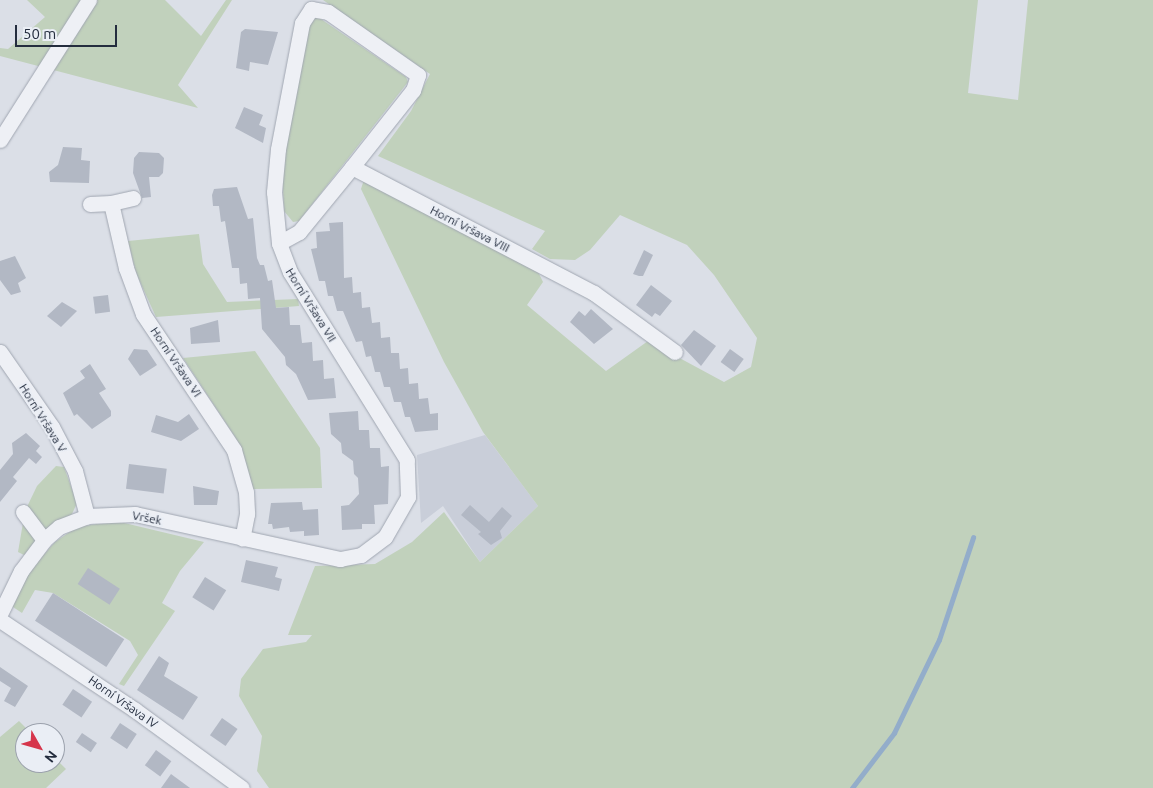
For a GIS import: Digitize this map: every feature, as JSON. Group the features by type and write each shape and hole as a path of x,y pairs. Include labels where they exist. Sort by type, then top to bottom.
{"street":[{"path":"0,140 89,0"},
{"name":"Horní Vršava VII","path":"340,559 361,555 385,537 408,497 409,470 399,445 290,272 279,243 276,164 306,14 315,8 328,12 418,76 413,90 352,167"},
{"path":"279,243 299,232 352,167"},
{"name":"Horní Vršava VIII","path":"352,167 594,293 675,352"},
{"path":"90,204 111,203 133,198"},
{"name":"Horní Vršava VI","path":"111,203 126,268 143,314 234,450 246,492 247,514 242,539"},
{"name":"Horní Vršava V","path":"0,352 52,427 75,471 87,516"},
{"path":"22,512 44,540"},
{"name":"Vršek","path":"0,614 21,571 44,540 59,527 87,516 135,514 340,559"},
{"name":"Horní Vršava IV","path":"0,620 135,710 242,788"}],"shaded area":[{"path":"485,435 538,506 480,562 443,506 421,523 417,455"}],"green space":[{"path":"27,0 165,0 201,36 226,0 232,0 178,85 198,108 0,56 0,48 8,49 45,17"},
{"path":"323,0 978,0 968,93 1018,100 1028,0 1153,0 1153,788 269,788 257,771 262,736 239,696 241,679 263,649 306,642 312,635 288,635 315,566 375,564 412,542 444,512 480,562 538,506 483,432 444,362 361,189 368,167 529,253 543,282 527,305 606,371 648,341 724,382 751,367 757,338 714,275 687,245 620,215 590,250 575,260 550,259 532,249 545,231 378,156 411,111 430,74"},
{"path":"318,17 406,77 408,82 299,221 293,222 284,211 282,168 307,34 311,20"},
{"path":"199,234 203,264 227,302 298,299 299,306 156,317 136,273 128,241"},
{"path":"255,351 320,448 322,488 251,489 235,437 183,358"},
{"path":"56,466 64,467 77,503 72,514 24,555 18,552 25,511 37,486"},
{"path":"116,521 204,542 180,571 162,603 175,611 124,686 119,684 138,655 130,641 53,593 35,590 22,613 10,605 32,568 55,542 77,527"},
{"path":"15,724 15,773 62,773 46,788 0,788 0,737"}],"building":[{"path":"245,29 278,32 268,65 250,62 249,71 236,68 241,32"},
{"path":"244,107 263,115 259,125 266,128 263,143 235,128"},
{"path":"63,147 82,148 81,160 90,161 89,183 50,182 49,172 58,165"},
{"path":"139,152 159,153 164,158 163,173 159,177 149,177 151,197 142,198 133,173 134,158"},
{"path":"237,187 248,219 253,218 257,258 260,265 264,265 268,281 272,280 276,308 289,307 290,325 300,325 302,343 312,342 313,361 323,360 324,379 334,378 336,398 308,400 296,374 286,365 285,357 262,329 260,298 248,299 247,283 240,284 239,268 232,268 225,221 221,222 219,206 213,206 212,195 214,189"},
{"path":"343,222 344,278 352,277 353,293 361,292 362,308 370,307 372,323 380,322 381,338 390,337 391,353 399,353 400,369 408,368 409,384 418,383 419,399 428,398 430,414 438,413 438,430 415,432 410,417 405,417 401,402 394,402 390,387 384,387 380,372 375,372 371,356 366,357 362,341 356,342 343,311 337,311 333,296 328,296 325,281 319,281 311,249 317,248 316,232 330,231 329,223"},
{"path":"644,250 653,255 643,276 639,276 633,274"},
{"path":"15,256 26,278 18,283 21,292 11,295 0,280 0,261"},
{"path":"651,285 672,301 660,316 655,313 652,317 636,305"},
{"path":"108,295 110,312 95,314 93,297"},
{"path":"62,302 77,311 61,327 47,316"},
{"path":"591,309 613,329 594,344 570,322 579,311 585,316"},
{"path":"218,320 220,342 191,344 190,328"},
{"path":"694,330 716,346 701,366 681,345"},
{"path":"134,349 147,350 157,365 140,376 128,359"},
{"path":"730,349 744,359 734,372 721,362"},
{"path":"90,364 106,389 99,393 111,411 111,416 92,429 77,414 74,416 63,393 85,378 80,371"},
{"path":"358,411 359,430 369,430 370,448 380,448 381,467 389,466 388,504 374,505 375,524 362,524 362,529 342,530 341,506 349,505 359,494 358,478 354,474 353,461 342,453 341,443 331,434 329,413"},
{"path":"189,414 199,429 181,441 151,432 156,415 178,422"},
{"path":"26,433 40,446 36,451 42,457 36,464 29,458 13,477 17,481 0,502 0,470 13,454 12,443"},
{"path":"129,464 167,469 164,493 126,489"},
{"path":"193,486 219,491 217,505 194,505"},
{"path":"302,502 303,510 318,509 319,535 304,536 304,531 290,532 289,527 273,529 272,524 268,524 271,503"},
{"path":"470,505 489,522 502,507 512,516 500,531 502,538 491,545 478,534 481,532 461,515"},
{"path":"246,560 278,567 275,577 282,579 279,591 241,582"},
{"path":"88,568 120,589 110,605 78,584"},
{"path":"205,577 226,590 213,611 192,597"},
{"path":"53,593 124,639 106,667 35,621"},
{"path":"159,656 169,663 164,676 198,697 183,720 137,690"},
{"path":"0,667 28,686 15,707 4,701 11,688 0,681"},
{"path":"73,689 92,702 81,718 62,705"},
{"path":"222,718 238,729 226,746 210,735"},
{"path":"120,723 137,734 127,749 110,738"},
{"path":"82,733 97,743 91,752 76,742"},
{"path":"156,750 171,761 160,777 145,765"},
{"path":"171,774 190,788 161,788"}],"waterway":[{"path":"852,788 894,733 939,640 973,538"}]}
